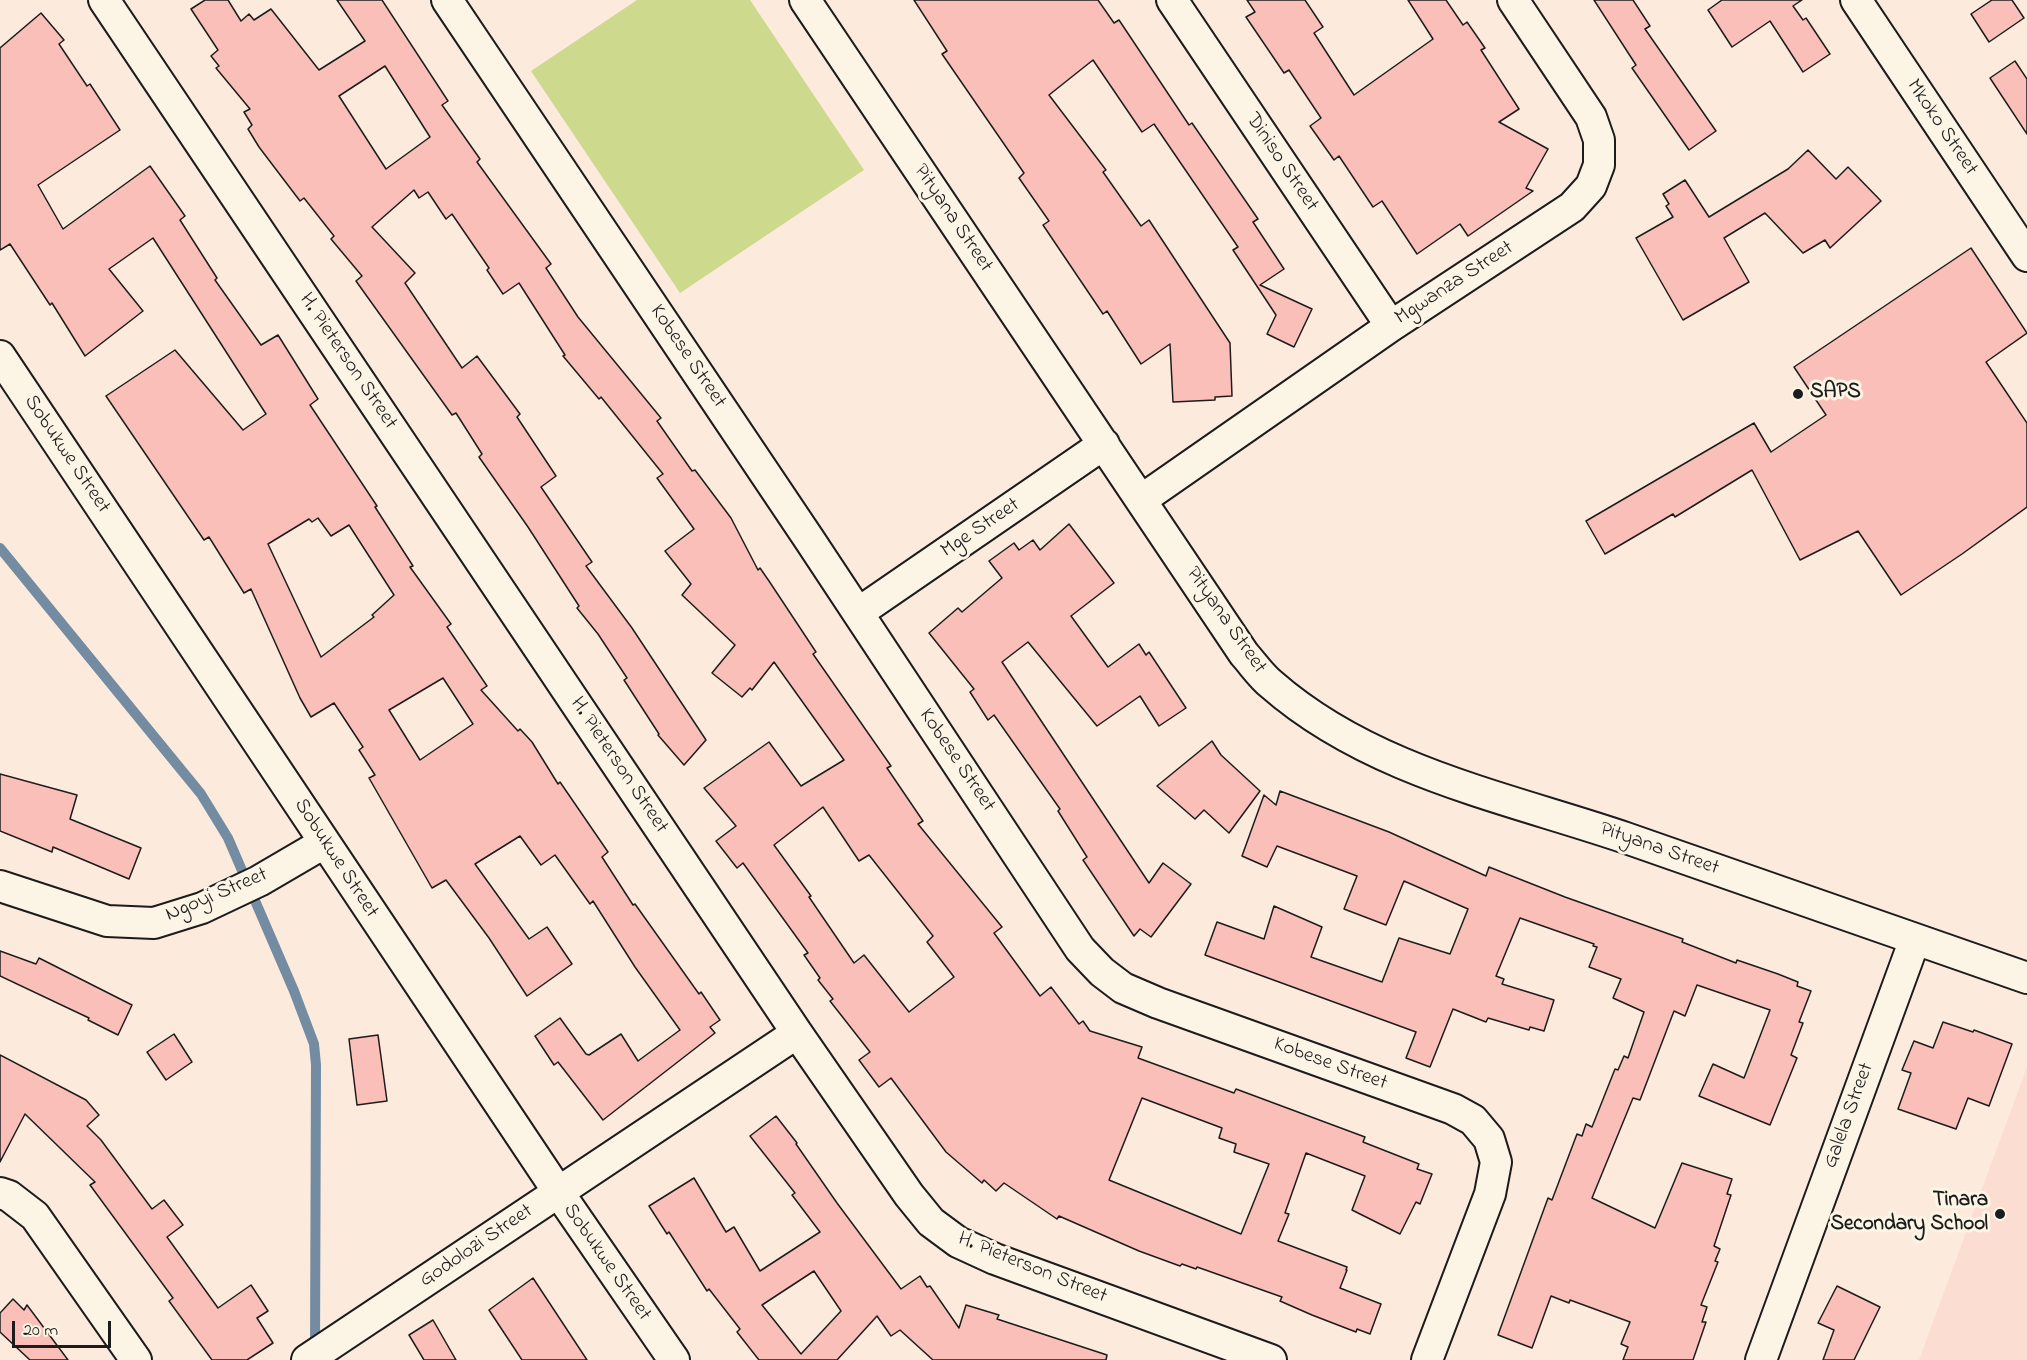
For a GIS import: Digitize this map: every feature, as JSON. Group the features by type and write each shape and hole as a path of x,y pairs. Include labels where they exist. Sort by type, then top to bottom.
{"street":[{"name":"H. Pieterson Street","path":"104,0 797,1033 909,1195 931,1222 958,1242 995,1259 1271,1360"},
{"name":"Kobese Street","path":"447,0 1080,949 1102,972 1123,988 1158,1003 1453,1108 1473,1120 1489,1139 1496,1162 1490,1194 1427,1360"},
{"name":"Pityana Street","path":"805,0 1244,654 1270,684 1303,709 1376,753 1444,779 1623,837 2027,978"},
{"name":"Diniso Street","path":"1172,0 1391,326"},
{"name":"Mgwanza Street","path":"1141,500 1391,326 1572,207 1591,186 1599,165 1599,140 1591,117 1513,0"},
{"name":"Mkoko Street","path":"1865,3 2027,256"},
{"name":"Sobukwe Street","path":"0,356 324,843 674,1360"},
{"name":"Mge Street","path":"858,613 1104,444"},
{"name":"Ngoyi Street","path":"0,886 106,921 154,923 202,908 250,885 324,843"},
{"name":"Galela Street","path":"1761,1360 1915,939"},
{"name":"Godolozi Street","path":"310,1359 797,1033"},
{"path":"0,1192 35,1216 136,1360"}],"shaded area":[{"name":"Tinara Secondary School","path":"2027,1067 2027,1360 1919,1360"}],"green space":[{"path":"637,0 750,0 864,170 680,293 531,71"}],"building":[{"path":"205,0 228,0 241,21 249,14 254,20 271,9 319,70 365,41 337,0 382,0 448,101 442,105 480,159 477,162 551,264 546,268 578,317 661,418 657,421 692,471 695,470 731,518 758,570 760,568 769,581 816,652 813,654 891,766 887,768 923,821 918,824 1002,927 994,933 1040,996 1051,987 1079,1024 1083,1021 1090,1031 1142,1047 1138,1058 1234,1093 1236,1089 1365,1137 1363,1142 1419,1164 1417,1169 1432,1174 1420,1204 1416,1202 1400,1234 1352,1210 1365,1176 1306,1153 1285,1213 1289,1214 1278,1241 1347,1267 1340,1288 1381,1304 1370,1334 1357,1329 1356,1332 1312,1315 1280,1301 1282,1297 1197,1267 1196,1269 1182,1264 1180,1266 1059,1216 1057,1219 1004,1183 996,1191 984,1180 982,1183 946,1152 891,1078 879,1087 859,1060 870,1052 830,1001 833,999 818,980 820,978 804,955 808,953 743,863 737,868 716,841 736,826 704,788 769,742 801,786 844,760 774,662 752,690 750,688 742,697 712,673 735,645 682,595 691,584 665,551 694,529 657,478 663,474 601,397 599,399 563,356 565,355 519,283 503,294 487,270 489,268 452,214 446,219 428,192 419,198 414,190 372,227 415,273 405,283 462,368 477,356 520,414 517,417 556,476 541,487 592,562 586,566 632,628 706,740 684,765 658,735 624,680 627,678 598,634 577,608 579,606 528,527 479,457 482,454 456,413 452,415 356,281 362,276 331,239 334,236 304,198 300,201 259,147 248,129 252,125 244,112 250,109 216,68 219,66 211,56 218,50 191,9","holes":["385,66 430,137 386,169 339,96","823,807 859,861 869,855 933,936 927,942 954,977 909,1012 864,955 854,963 809,897 811,896 774,845","1142,1098 1222,1128 1219,1138 1236,1144 1234,1152 1269,1164 1241,1234 1109,1180"]},
{"path":"914,0 1098,0 1114,23 1119,20 1189,125 1192,123 1258,219 1253,222 1284,269 1260,285 1312,309 1294,347 1267,334 1276,315 1233,250 1238,247 1154,124 1142,132 1093,60 1049,95 1106,170 1103,172 1141,226 1149,220 1230,343 1232,396 1215,397 1215,400 1173,402 1170,344 1141,364 1107,311 1103,314 1043,225 1049,221 1019,178 1024,173 942,54 947,51"},
{"path":"1247,0 1305,0 1323,27 1314,33 1354,95 1433,39 1408,0 1446,0 1463,25 1467,22 1485,48 1481,50 1519,109 1499,122 1548,149 1526,188 1533,191 1468,236 1460,224 1417,254 1382,201 1373,207 1339,156 1334,160 1310,126 1321,118 1289,70 1284,73 1246,17 1255,12"},
{"path":"1594,0 1633,0 1650,26 1645,29 1716,131 1689,150 1632,68 1636,65"},
{"path":"1722,0 1802,0 1793,6 1803,20 1806,18 1830,54 1803,72 1770,21 1732,47 1708,10"},
{"path":"1992,0 2012,0 2024,18 1989,42 1971,14"},
{"path":"41,13 64,40 59,44 87,86 90,84 120,130 38,185 63,229 150,166 185,216 180,220 217,278 215,280 261,345 278,335 318,399 310,405 377,506 375,507 413,566 410,567 451,624 447,627 487,686 481,690 518,731 520,729 532,742 558,784 560,782 608,852 602,857 633,905 635,904 720,1020 710,1027 715,1033 603,1120 558,1062 554,1065 535,1036 560,1018 586,1054 589,1055 621,1034 638,1061 680,1030 635,967 593,901 590,904 555,855 541,865 520,836 475,864 529,939 547,927 572,964 527,996 489,938 446,880 432,888 369,778 375,775 359,750 363,747 334,703 311,717 300,698 251,589 244,593 209,537 204,540 106,396 175,350 243,430 266,414 153,238 109,269 143,311 85,356 52,303 50,305 10,244 0,250 0,48","holes":["318,518 331,536 349,525 394,595 372,615 374,617 321,657 268,544 309,519 312,522","443,678 473,724 420,760 389,710"]},
{"path":"2015,61 2027,79 2027,134 1990,78"},
{"path":"1808,150 1836,179 1848,167 1881,201 1830,248 1825,240 1803,253 1765,213 1724,238 1749,282 1683,320 1636,238 1673,217 1666,206 1669,204 1663,194 1685,180 1709,217 1788,169"},
{"path":"1971,248 2027,333 1986,362 2027,423 2027,507 1901,595 1858,531 1800,560 1752,470 1675,517 1673,514 1605,554 1586,521 1754,423 1771,452 1826,415 1794,367"},
{"path":"1069,524 1114,583 1071,616 1108,667 1139,644 1146,655 1149,652 1186,708 1159,726 1140,696 1097,726 1028,642 1002,662 1149,883 1163,863 1191,884 1151,937 1140,929 1134,936 1083,860 1087,857 1058,811 1060,809 994,715 988,720 970,692 974,689 929,633 958,608 962,612 1002,578 989,561 1014,543 1019,550 1033,540 1040,550"},
{"path":"1212,741 1221,755 1260,791 1229,833 1204,810 1195,819 1157,786"},
{"path":"0,774 77,795 70,819 141,848 129,879 53,847 52,852 0,831"},
{"path":"1280,791 1389,832 1486,876 1489,867 1683,939 1682,942 1736,963 1737,960 1778,974 1798,982 1797,986 1811,991 1799,1022 1803,1023 1791,1055 1797,1058 1770,1125 1699,1096 1713,1064 1744,1078 1770,1010 1697,985 1685,1016 1674,1011 1640,1100 1633,1098 1592,1198 1655,1228 1682,1163 1732,1179 1727,1194 1731,1195 1714,1246 1720,1249 1715,1261 1718,1262 1701,1305 1707,1307 1702,1322 1706,1322 1693,1360 1623,1360 1628,1347 1621,1344 1630,1322 1570,1300 1569,1303 1551,1296 1532,1348 1498,1335 1548,1198 1552,1200 1577,1134 1582,1136 1586,1124 1592,1127 1615,1069 1618,1070 1624,1056 1628,1058 1644,1012 1613,998 1621,979 1589,967 1597,947 1593,946 1594,944 1520,918 1496,976 1504,979 1502,984 1554,1000 1544,1031 1530,1027 1529,1030 1488,1018 1486,1022 1453,1009 1430,1067 1406,1058 1416,1032 1205,955 1217,922 1264,939 1274,906 1322,927 1311,957 1382,982 1399,938 1450,954 1468,909 1404,881 1386,925 1344,909 1357,876 1277,846 1267,867 1242,856 1264,795 1276,805"},
{"path":"0,951 36,964 39,958 132,1005 118,1035 88,1020 89,1018 0,976"},
{"path":"1943,1022 2012,1044 1989,1106 1968,1098 1956,1129 1898,1109 1911,1073 1902,1070 1914,1041 1933,1048"},
{"path":"174,1034 192,1062 166,1080 147,1052"},
{"path":"378,1035 387,1101 357,1105 349,1039"},
{"path":"0,1055 86,1100 99,1115 87,1126 101,1140 152,1209 164,1200 183,1225 167,1237 218,1308 251,1285 268,1311 257,1318 273,1343 247,1360 212,1360 169,1301 173,1298 90,1185 95,1182 25,1114 0,1162"},
{"path":"776,1116 901,1289 920,1276 927,1287 930,1286 959,1328 966,1305 999,1315 997,1319 1107,1355 1106,1360 933,1360 900,1330 891,1336 877,1316 837,1360 759,1360 737,1332 740,1329 709,1289 707,1291 669,1232 667,1234 649,1206 694,1178 726,1232 734,1227 760,1271 820,1232 792,1195 795,1193 750,1136","holes":["814,1271 841,1311 801,1354 762,1305"]},
{"path":"533,1278 587,1360 522,1360 489,1310"},
{"path":"1837,1286 1880,1307 1854,1360 1823,1360 1834,1330 1818,1323"},
{"path":"13,1299 24,1310 27,1305 68,1360 30,1360 0,1332 0,1313"},
{"path":"433,1320 456,1360 424,1360 409,1335"}],"waterway":[{"path":"0,548 201,794 228,838 294,991 314,1044 316,1065 315,1351"}],"place":[{"name":"SAPS","path":"1798,394"},
{"name":"Tinara Secondary School","path":"2000,1214"}]}
